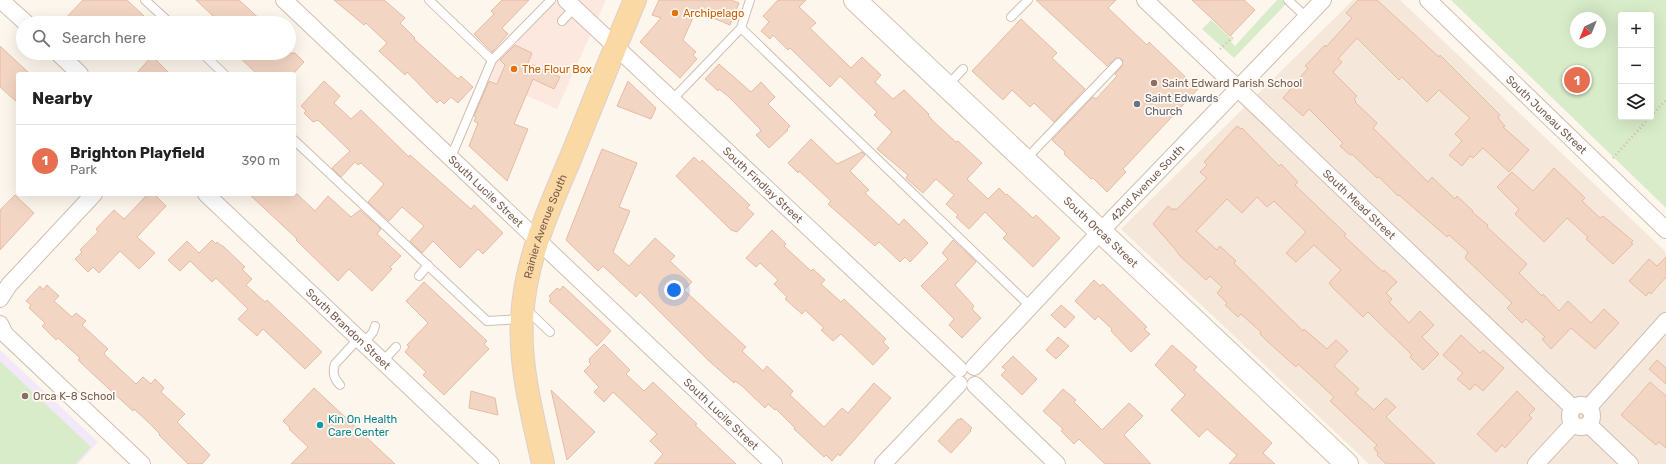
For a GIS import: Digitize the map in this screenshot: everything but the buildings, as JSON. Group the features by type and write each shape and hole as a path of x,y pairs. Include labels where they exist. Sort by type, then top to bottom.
{"main road":[{"name":"Rainier Avenue South","path":"543,464 523,367 522,312 528,272 537,240 635,0"}],"street":[{"name":"South Lucile Street","path":"284,0 774,464"},
{"name":"South Orcas Street","path":"855,0 1347,464"},
{"name":"South Mead Street","path":"1145,0 1630,464"},
{"name":"42nd Avenue South","path":"883,464 964,374 1323,0"},
{"name":"South Juneau Street","path":"1428,0 1666,230"},
{"path":"4,4 18,16"},
{"name":"South Findlay Street","path":"570,4 964,374"},
{"path":"65,60 78,72"},
{"path":"0,299 9,285 92,196"},
{"name":"South Brandon Street","path":"208,196 383,361 488,463"},
{"path":"1536,464 1666,321"},
{"path":"0,324 5,334 142,464"},
{"path":"964,374 967,388 975,385 1057,464"}],"lane":[{"path":"145,0 162,16"},
{"path":"428,0 492,60"},
{"path":"451,157 492,60 551,0"},
{"path":"671,100 741,28 750,0"},
{"path":"1011,17 1028,0"},
{"path":"1288,0 1307,18"},
{"path":"562,21 570,4"},
{"path":"741,28 1030,306"},
{"path":"209,60 222,72"},
{"path":"1025,160 1118,63"},
{"path":"946,86 963,69"},
{"path":"296,142 487,320 522,312 550,332"},
{"path":"419,276 428,265"},
{"path":"340,385 334,378 333,369 335,364 373,332 375,326"},
{"path":"383,361 396,347"}],"path":[{"path":"1220,49 1233,37 1231,35"},
{"path":"1654,114 1666,100"},
{"path":"1612,158 1648,120"}],"shaded area":[{"path":"556,0 606,0 557,109 489,79 495,63"},
{"path":"1353,0 1400,0 1666,252 1666,464 1369,464 1121,229"},
{"name":"Orca K-8 School","path":"0,350 98,442 78,464 0,464"}],"green space":[{"path":"1277,0 1283,0 1286,4 1234,58 1202,29 1211,20 1233,40 1231,42 1235,46"},
{"path":"1451,0 1666,0 1666,208"},
{"name":"Orca K-8 School","path":"0,361 91,447 76,464 0,464"}],"place":[{"name":"Archipelago","path":"675,13"},
{"name":"The Flour Box","path":"514,69"},
{"name":"Brighton Playfield","path":"1577,80"},
{"name":"Saint Edward Parish School","path":"1154,83"},
{"name":"Saint Edwards Church","path":"1137,104"},
{"name":"Orca K-8 School","path":"25,396"},
{"name":"Kin On Health Care Center","path":"320,425"}]}
